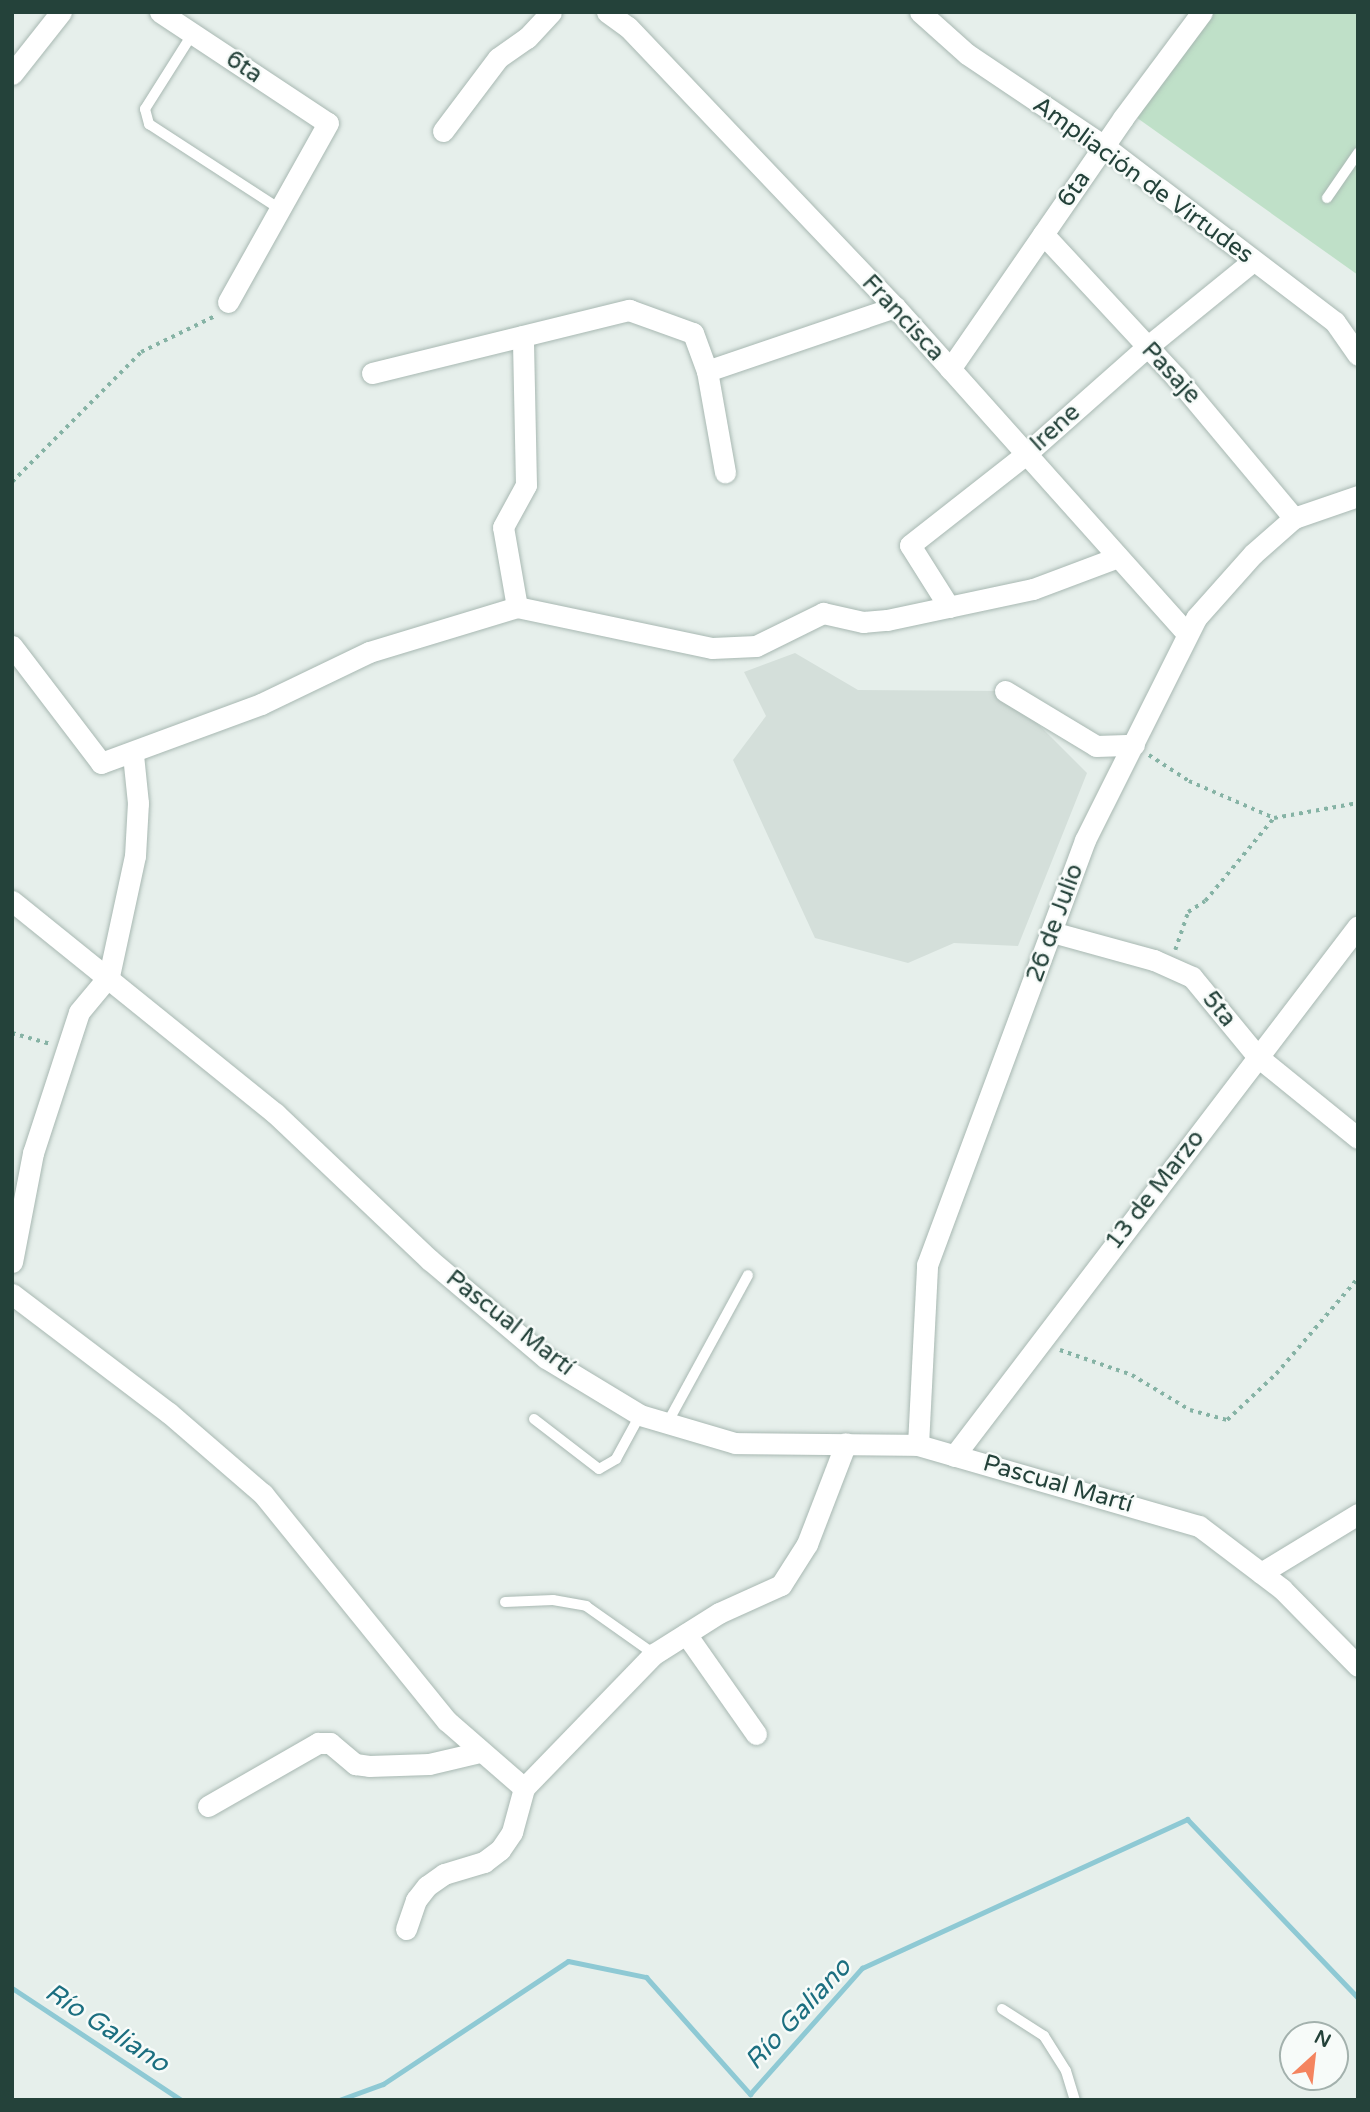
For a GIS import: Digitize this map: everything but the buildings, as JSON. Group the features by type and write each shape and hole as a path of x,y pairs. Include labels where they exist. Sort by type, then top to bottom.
{"street":[{"path":"12,74 61,12"},
{"name":"6ta","path":"160,12 328,123 280,209"},
{"path":"443,131 498,58 527,38 551,12"},
{"name":"Francisca","path":"607,12 632,20 895,307 1187,634"},
{"name":"Ampliación de Virtudes","path":"920,12 967,54 1104,146 1335,322 1358,355"},
{"name":"6ta","path":"950,369 1104,146 1202,12"},
{"path":"228,302 280,209"},
{"name":"Pasaje","path":"1042,234 1261,474 1293,518"},
{"name":"Irene","path":"949,607 910,545 1026,454 1147,347 1253,261"},
{"path":"707,371 895,307"},
{"path":"372,373 629,310 693,332 707,371 724,472"},
{"path":"517,607 503,527 526,485 523,336"},
{"name":"26 de Julio","path":"918,1445 927,1265 1085,840 1187,634 1253,554 1293,518 1355,505"},
{"path":"12,646 102,763 133,755 261,704 369,652 517,607 712,648 756,646 823,612 863,622 949,607 1033,589 1118,557"},
{"path":"1005,691 1096,747 1134,745"},
{"path":"14,1250 33,1153 79,1012 109,976 135,856 138,803 133,755"},
{"name":"Pascual Martí","path":"12,901 109,976 275,1113 430,1260 546,1358 640,1415 669,1420 735,1443 918,1445 1044,1478 1199,1526 1261,1573 1358,1666"},
{"name":"13 de Marzo","path":"954,1455 1358,926"},
{"name":"5ta","path":"1052,932 1168,966 1192,977 1258,1057 1358,1138"},
{"path":"12,1294 169,1413 263,1494 447,1721 524,1788"},
{"path":"406,1929 416,1900 427,1886 444,1874 484,1862 499,1850 512,1832 524,1788 654,1654 719,1613 781,1585 807,1544 846,1443"},
{"path":"1261,1573 1358,1514"},
{"path":"686,1634 756,1734"},
{"path":"208,1806 318,1743 330,1743 355,1763 369,1766 429,1764 480,1752"}],"lane":[{"path":"193,33 145,109 149,124 280,209"},
{"path":"1327,198 1358,153"},
{"path":"669,1420 748,1275"},
{"path":"534,1419 599,1469 616,1459 640,1415"},
{"path":"505,1602 553,1600 586,1606 654,1654"},
{"path":"1002,2009 1044,2036 1066,2071 1076,2100"}],"path":[{"path":"12,482 141,352 210,322 228,302"},
{"path":"1134,745 1189,781 1274,818 1358,803"},
{"path":"1168,966 1188,912 1205,901 1274,818"},
{"path":"12,1033 68,1050"},
{"path":"1039,1342 1132,1375 1190,1410 1227,1420 1276,1374 1358,1278"}],"shaded area":[{"path":"795,653 858,690 1005,691 1087,773 1018,946 954,943 908,963 815,938 733,760 766,716 744,672"}],"green space":[{"path":"1209,12 1358,12 1358,275 1133,115"}],"waterway":[{"name":"Río Galiano","path":"339,2100 383,2084 568,1961 646,1977 750,2094 862,1968 1187,1819 1358,1998"},
{"name":"Río Galiano","path":"12,1988 181,2100"}]}
